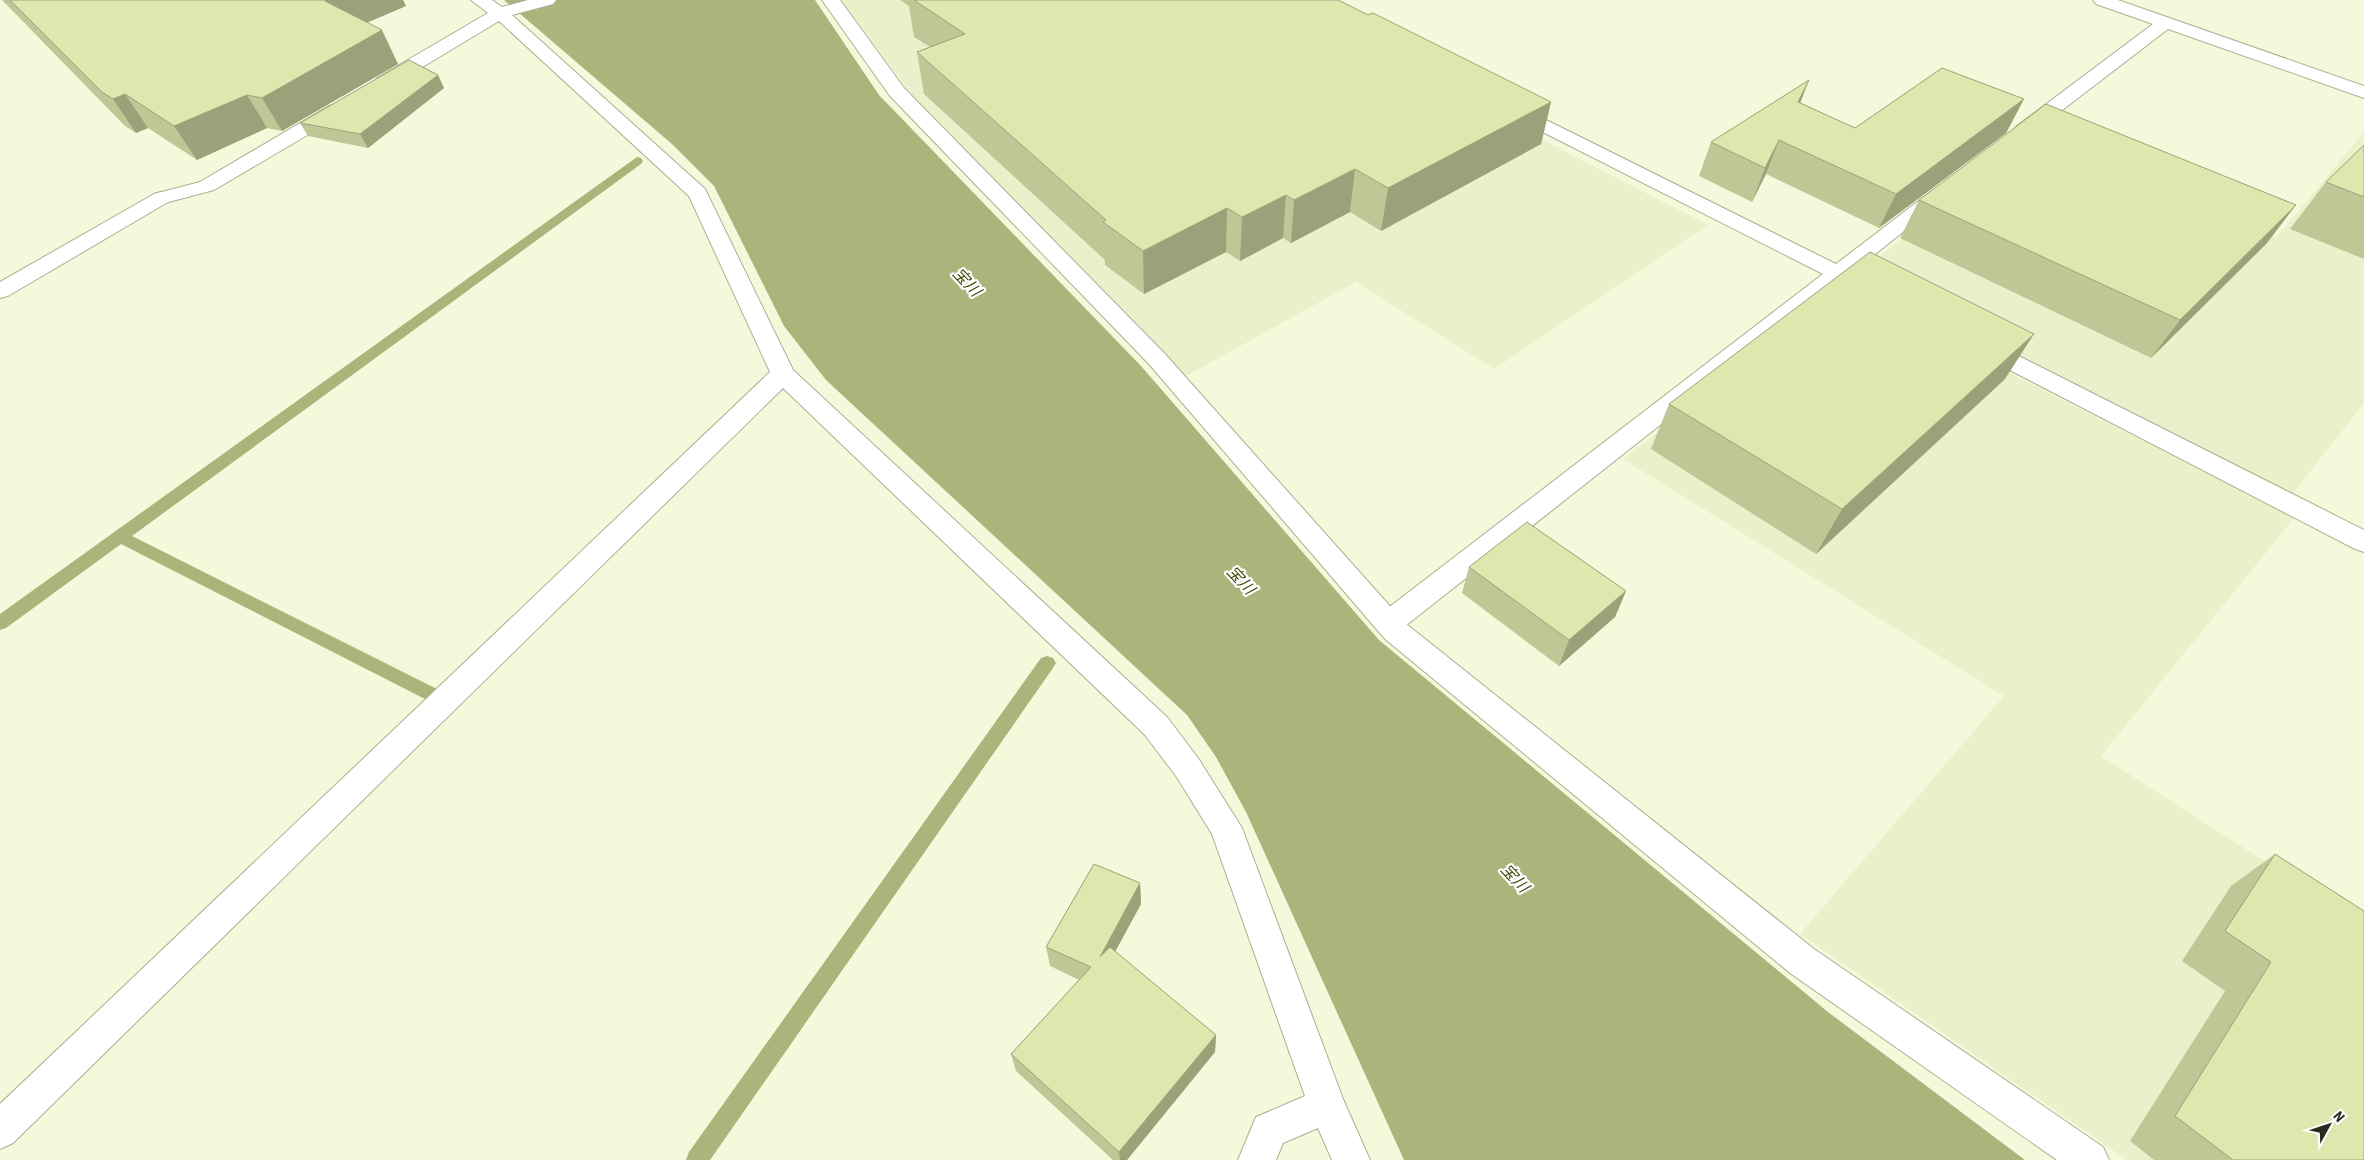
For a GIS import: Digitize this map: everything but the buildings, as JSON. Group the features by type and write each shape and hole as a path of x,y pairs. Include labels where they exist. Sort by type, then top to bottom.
{"street":[{"path":"366,92 490,6 547,0"},
{"path":"831,0 897,92 1157,359 1395,631 1802,961 2090,1160"},
{"path":"2102,0 2364,92"},
{"path":"490,6 698,192 783,374 1156,726 1188,767 1226,828 1328,1105 1351,1160"},
{"path":"2009,142 2166,22"},
{"path":"1493,100 1890,300"},
{"path":"0,291 161,198 207,186 350,102"},
{"path":"1389,624 1954,183"},
{"path":"1969,340 2364,542"},
{"path":"0,1130 783,374"},
{"path":"1256,1160 1269,1130 1328,1105"}],"shaded area":[{"path":"842,0 1271,0 1708,225 1494,369 1356,282 1186,376 908,90"},
{"path":"2364,132 2364,403 2291,496 1872,278 1865,267 2033,138 2276,238"},
{"path":"1845,289 2294,518 2101,756 2364,925 2364,1160 2127,1160 1800,934 2004,696 1623,459"}],"water":[{"name":"宝川","path":"504,0 815,0 879,95 1141,366 1379,640 1828,1012 2025,1160 1404,1160 1246,812 1216,757 1187,715 826,380 784,326 714,186 672,144"}],"waterway":[{"path":"120,536 637,161"},
{"path":"0,623 120,536"},
{"path":"120,536 429,693"},
{"path":"697,1160 1047,663"}]}
